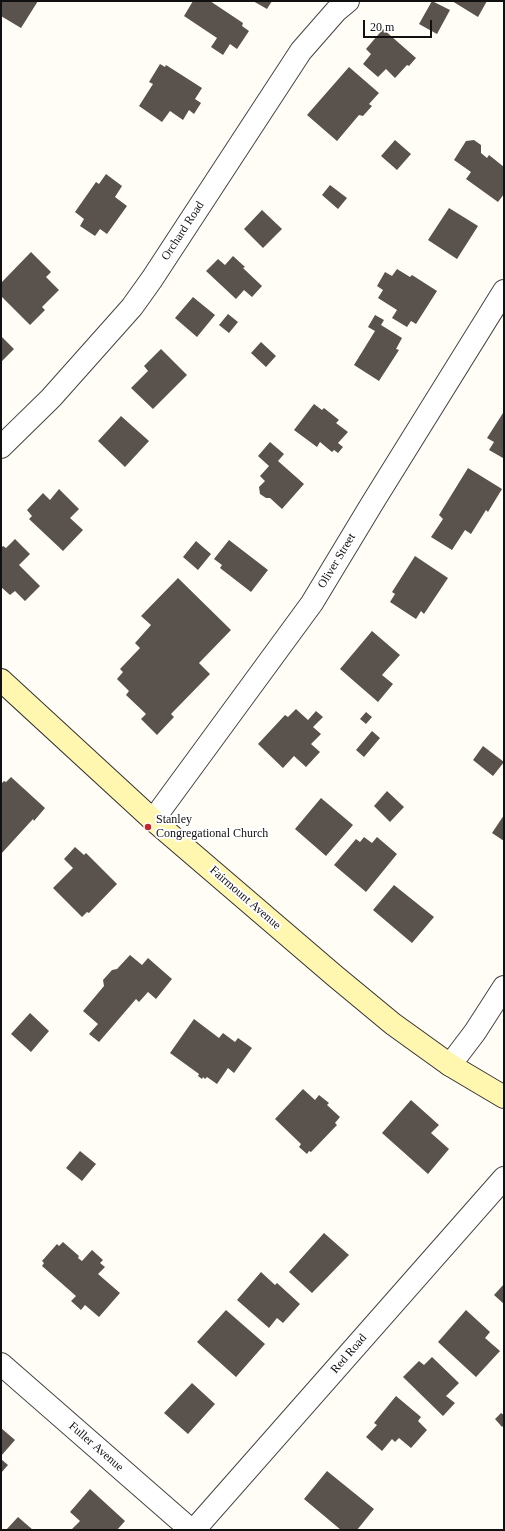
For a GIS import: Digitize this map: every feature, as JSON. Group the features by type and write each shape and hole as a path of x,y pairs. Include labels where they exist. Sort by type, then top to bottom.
{"main road":[{"name":"Fairmount Avenue","path":"1,680 153,820 335,976 393,1024 450,1064 504,1097"}],"street":[{"name":"Orchard Road","path":"1,447 51,398 132,306 152,279 301,51 336,11 348,1"},
{"name":"Oliver Street","path":"153,820 312,603 504,292"},
{"path":"450,1064 475,1032 504,987"},
{"name":"Red Road","path":"194,1530 504,1178"},
{"name":"Fuller Avenue","path":"1,1364 191,1530"}],"building":[{"path":"1,1 38,1 21,28 1,16"},
{"path":"193,1 210,1 243,23 242,26 249,31 237,49 230,44 223,55 211,47 217,38 184,16"},
{"path":"253,1 272,1 267,9"},
{"path":"432,1 450,10 437,34 419,24"},
{"path":"452,1 487,1 478,17"},
{"path":"383,29 416,58 395,78 386,69 378,77 363,64 371,54 366,49"},
{"path":"160,64 165,67 166,65 202,88 195,99 201,103 194,114 189,110 183,120 170,111 162,122 139,106 153,84 149,82"},
{"path":"349,67 379,93 369,104 372,106 363,116 359,115 337,141 307,115"},
{"path":"395,140 411,154 397,170 381,156"},
{"path":"474,140 481,145 481,153 487,158 489,155 504,167 504,194 498,202 466,179 471,172 454,160 466,141"},
{"path":"106,174 122,186 115,197 127,206 107,234 100,229 95,236 80,226 84,219 75,212 96,182 99,184"},
{"path":"330,185 347,198 338,209 322,195"},
{"path":"449,208 478,226 457,259 428,240"},
{"path":"262,210 282,229 263,248 244,229"},
{"path":"31,252 51,272 46,277 59,290 42,307 45,310 30,325 1,296 1,283"},
{"path":"233,256 262,286 252,297 244,290 236,299 206,271 218,259 225,265"},
{"path":"397,269 410,277 412,275 437,291 416,324 411,321 407,327 392,318 397,310 378,298 383,290 377,286 385,272 392,276"},
{"path":"193,297 215,315 197,337 175,318"},
{"path":"228,314 238,322 229,333 219,325"},
{"path":"375,315 384,320 381,325 402,338 396,349 399,350 379,381 354,365 375,331 368,327"},
{"path":"1,336 14,349 1,362"},
{"path":"261,342 276,356 266,367 251,353"},
{"path":"161,349 187,375 153,409 131,388 148,371 144,366"},
{"path":"314,404 322,410 324,408 339,420 336,423 348,432 338,443 343,447 338,453 334,450 332,452 320,442 317,447 294,430"},
{"path":"503,413 503,458 489,450 494,442 487,438"},
{"path":"121,416 149,441 125,467 98,441"},
{"path":"270,442 284,454 278,461 304,484 282,509 270,498 266,498 260,494 259,487 265,481 260,476 269,466 258,456"},
{"path":"468,468 502,489 488,512 486,510 471,534 465,530 452,550 431,537 443,519 439,515"},
{"path":"59,489 79,509 70,518 83,530 63,551 29,519 32,516 27,510 43,493 50,500"},
{"path":"15,539 30,554 19,565 40,586 25,601 15,591 10,595 1,587 1,548 3,546 6,548"},
{"path":"229,540 268,570 251,592 220,568 222,565 214,559"},
{"path":"196,541 211,554 198,570 183,557"},
{"path":"415,556 448,578 424,614 421,611 416,619 390,602 395,594 392,592"},
{"path":"178,578 231,630 199,663 210,674 171,714 174,717 157,735 141,719 146,714 126,695 129,691 117,679 123,672 120,669 140,648 135,643 151,625 141,616"},
{"path":"372,631 400,655 382,675 393,684 378,702 340,669"},
{"path":"296,709 308,720 316,711 323,717 313,727 321,734 311,744 320,752 306,767 294,756 283,768 258,744 285,715 288,717"},
{"path":"366,712 372,717 366,724 360,719"},
{"path":"372,731 380,738 364,757 356,750"},
{"path":"483,746 504,762 493,776 473,760"},
{"path":"11,777 45,808 1,854 1,784 4,781 6,782"},
{"path":"387,791 404,807 390,822 374,806"},
{"path":"321,798 353,825 326,856 295,829"},
{"path":"504,815 504,841 492,833"},
{"path":"364,837 372,843 377,837 397,854 366,892 334,865 356,839 360,842"},
{"path":"75,847 84,855 86,853 117,884 89,913 87,912 82,917 53,888 73,868 64,859"},
{"path":"394,885 434,917 412,943 373,910"},
{"path":"130,955 142,965 148,958 172,979 156,999 148,992 139,1002 136,999 99,1042 89,1034 98,1024 83,1011 104,986 103,980 112,970 117,969"},
{"path":"30,1013 49,1031 31,1052 11,1034"},
{"path":"194,1019 219,1038 223,1033 235,1042 238,1038 252,1048 234,1073 228,1068 217,1084 207,1077 205,1079 203,1077 202,1079 198,1076 199,1074 170,1053"},
{"path":"303,1089 315,1100 319,1095 329,1103 327,1105 340,1117 335,1123 337,1125 311,1152 309,1151 307,1154 299,1147 301,1144 275,1119"},
{"path":"411,1100 439,1125 431,1133 449,1149 428,1174 382,1133"},
{"path":"80,1151 96,1164 82,1181 66,1168"},
{"path":"324,1233 349,1255 312,1293 289,1272"},
{"path":"63,1242 79,1256 78,1258 82,1261 92,1250 103,1260 100,1263 105,1267 98,1274 120,1293 99,1317 85,1305 81,1310 71,1301 76,1296 42,1266 44,1263 42,1261 57,1244 59,1246"},
{"path":"261,1272 275,1285 277,1283 300,1304 283,1323 277,1318 269,1328 237,1300"},
{"path":"504,1284 504,1304 494,1295"},
{"path":"226,1310 265,1344 236,1377 197,1342"},
{"path":"466,1310 490,1332 485,1338 500,1351 476,1377 438,1342"},
{"path":"432,1357 459,1383 446,1396 455,1403 443,1416 403,1377 419,1361 424,1365"},
{"path":"192,1383 215,1404 188,1434 164,1413"},
{"path":"396,1396 421,1417 418,1421 427,1430 411,1448 399,1438 395,1442 392,1439 382,1451 366,1437 377,1425 374,1423"},
{"path":"501,1413 504,1415 504,1425 502,1427 495,1419"},
{"path":"1,1428 15,1440 1,1456"},
{"path":"1,1459 8,1465 1,1473"},
{"path":"327,1471 374,1509 357,1530 341,1530 304,1499"},
{"path":"90,1489 125,1521 117,1530 71,1530 80,1521 70,1512"},
{"path":"18,1517 33,1530 6,1530"}],"place":[{"name":"Stanley Congregational Church","path":"148,827"}]}
